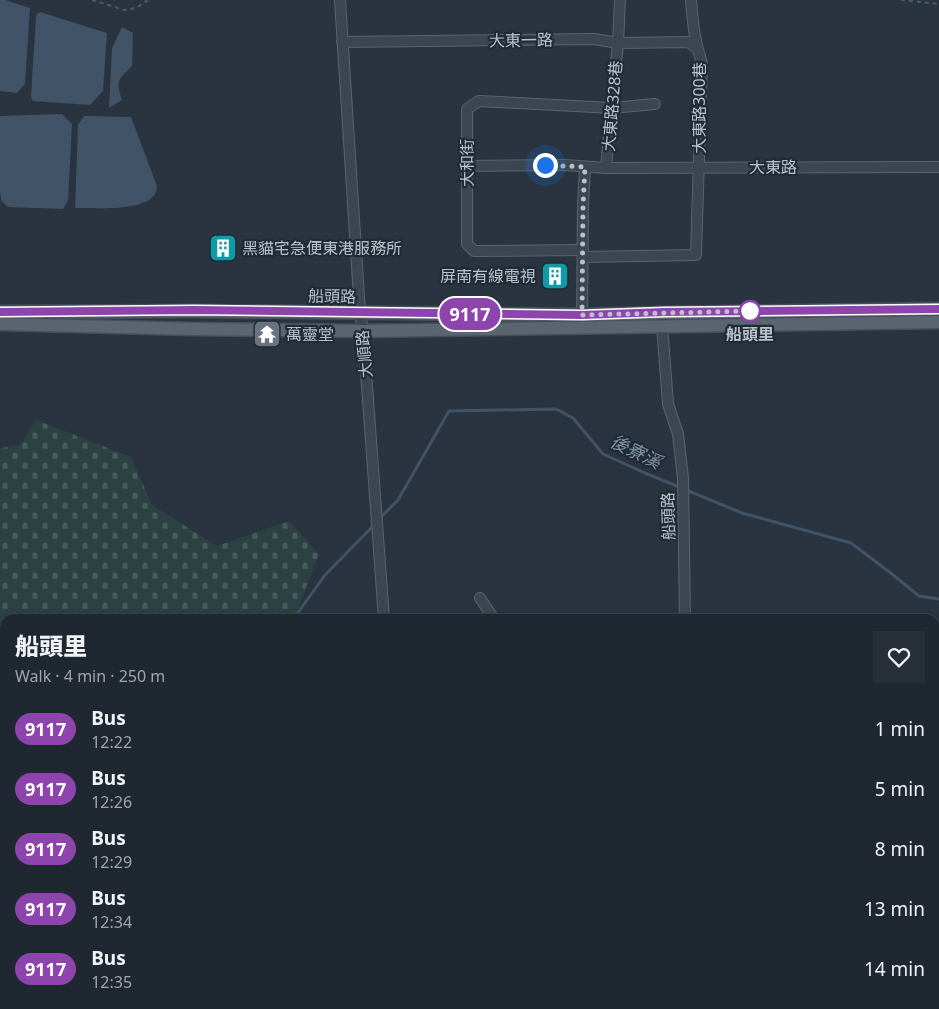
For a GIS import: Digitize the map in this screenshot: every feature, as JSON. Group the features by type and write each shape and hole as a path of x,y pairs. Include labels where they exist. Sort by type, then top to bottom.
{"main road":[{"name":"船頭路","path":"0,324 363,331 582,321 939,309"},
{"name":"船頭路","path":"0,312 194,310 360,313 582,321"},
{"path":"193,329 194,310"},
{"name":"船頭路","path":"663,319 939,322"}],"street":[{"name":"大順路","path":"340,0 360,313 363,331 384,614"},
{"name":"大東路328巷","path":"606,168 618,44 620,0"},
{"name":"大東路300巷","path":"691,0 693,30 702,63 696,255"},
{"name":"大東一路","path":"342,42 594,39 618,44 688,42 697,48"},
{"name":"大和街","path":"612,108 479,102 467,109 467,244 474,251 696,255"},
{"path":"612,108 655,104"},
{"name":"大東路","path":"467,166 565,165 606,168 939,167"},
{"path":"582,321 585,167"},
{"name":"船頭路","path":"663,319 668,404 678,434 684,478 685,614"},
{"path":"480,598 491,614"}],"path":[{"path":"92,0 124,10 136,8 148,0"},
{"path":"901,0 939,4"}],"green space":[{"path":"36,420 131,457 152,505 217,546 289,521 319,554 296,614 0,614 0,448 20,445"}],"water":[{"path":"0,0 30,8 25,84 17,93 0,91"},
{"path":"40,12 107,33 103,91 90,105 33,101 31,97 36,15"},
{"path":"122,27 133,33 132,66 119,81 122,100 109,108 112,48"},
{"path":"62,114 72,124 68,200 63,209 8,207 1,200 0,190 0,116"},
{"path":"84,116 131,117 157,186 155,194 149,200 141,204 118,208 75,208 78,125"}],"waterway":[{"name":"後寮溪","path":"379,519 398,500 449,411 556,409 573,418 603,454 742,513 851,543 919,596 939,599"},
{"name":"後寮溪","path":"297,614 325,575 375,524"}],"bus line":[{"name":"9117","path":"0,312 194,310 582,315 664,312 939,309"}],"place":[{"name":"黑貓宅急便東港服務所","path":"223,248"},
{"name":"屏南有線電視","path":"555,276"},
{"name":"船頭里","path":"750,311"},
{"name":"萬靈堂","path":"267,334"}],"route":[{"path":"545,165 585,167 582,315 750,311"}]}
